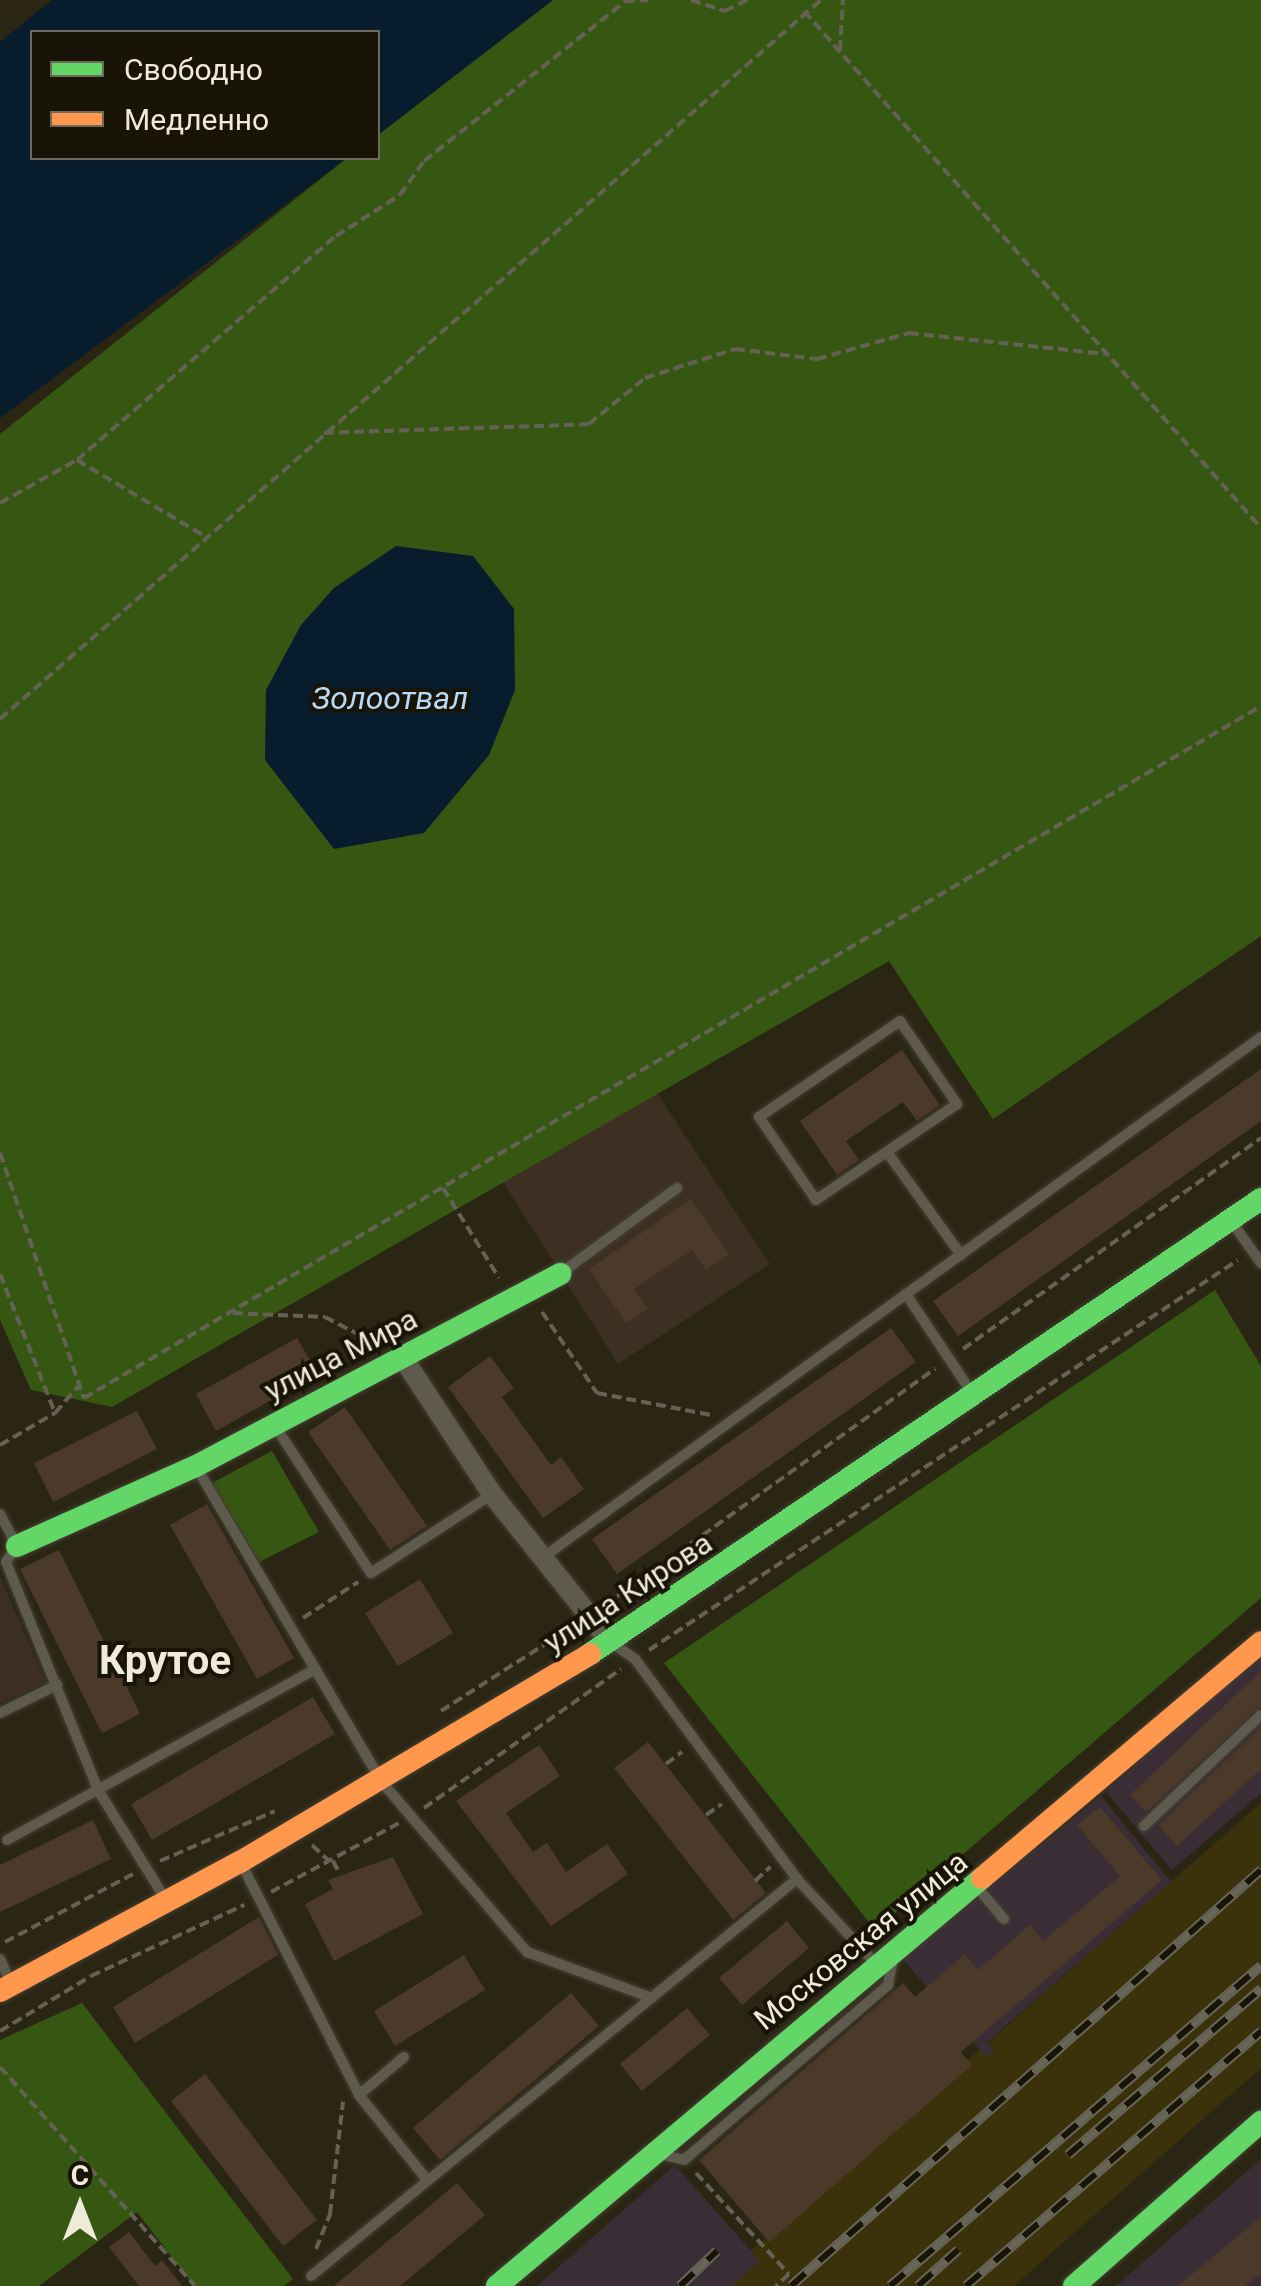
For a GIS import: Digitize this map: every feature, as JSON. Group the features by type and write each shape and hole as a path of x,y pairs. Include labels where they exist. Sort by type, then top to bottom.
{"street":[{"name":"улица Кирова","path":"6,1988 382,1782 610,1642 976,1398 1261,1199"},
{"name":"улица Мира","path":"17,1546 196,1466 560,1274"},
{"path":"403,1358 492,1494 610,1642"},
{"name":"Московская улица","path":"496,2286 814,2014 977,1887 1261,1642"},
{"path":"1074,2286 1261,2122"}],"lane":[{"path":"900,1021 957,1104 887,1152 816,1200 759,1116 900,1021"},
{"path":"542,1558 1261,1037"},
{"path":"887,1152 962,1254"},
{"name":"улица Мира","path":"560,1274 677,1188"},
{"path":"1230,1220 1261,1263"},
{"path":"906,1294 976,1398"},
{"path":"274,1424 371,1573 492,1494"},
{"path":"196,1466 382,1782 527,1952 652,1998"},
{"path":"0,1514 17,1546 6,1562 98,1790 168,1902"},
{"path":"610,1642 635,1659 797,1879 884,1956 888,1985 684,2160 653,2152"},
{"path":"6,1840 316,1669"},
{"path":"0,1713 57,1685"},
{"path":"1144,1826 1261,1715"},
{"path":"240,1862 359,2095 428,2181"},
{"path":"310,2276 797,1879"},
{"path":"977,1887 1004,1919"},
{"path":"0,1960 6,1988"},
{"path":"814,2014 830,2035"},
{"path":"765,2057 775,2082"},
{"path":"359,2095 404,2058"},
{"path":"726,2090 729,2122"}],"path":[{"path":"0,503 77,460 336,236 400,195 424,161 626,0 648,0"},
{"path":"691,0 725,11 747,0"},
{"path":"0,719 821,0"},
{"path":"840,53 843,0"},
{"path":"804,11 1261,528"},
{"path":"324,432 588,424 646,378 735,349 818,359 909,333 1106,354"},
{"path":"77,460 206,537"},
{"path":"0,1153 84,1398 1261,706"},
{"path":"432,1717 590,1616 1261,1138"},
{"path":"442,1187 597,1393 644,1408 736,1417"},
{"path":"0,1274 55,1412"},
{"path":"229,1313 325,1317 403,1358"},
{"path":"0,1445 55,1412 79,1385"},
{"path":"291,1626 371,1573"},
{"path":"666,1764 696,1742"},
{"path":"0,1944 146,1868 278,1809"},
{"path":"332,1859 340,1874"},
{"path":"0,2067 196,2286"},
{"path":"308,2263 330,2214 343,2093"},
{"path":"684,2160 789,2274 776,2286"}],"shaded area":[{"path":"657,1093 770,1264 618,1364 503,1182"},
{"path":"0,1576 46,1683 0,1703"},
{"path":"1261,1650 1261,1793 1172,1870 1106,1792"},
{"path":"1101,1796 1171,1882 987,2042 994,2051 986,2057 903,1959"},
{"path":"1261,1803 1261,2068 1014,2286 710,2286"},
{"path":"1261,2159 1261,2286 1116,2286"},
{"path":"675,2165 760,2261 732,2286 537,2286"}],"green space":[{"path":"551,0 1261,0 1261,936 993,1119 889,961 112,1407 31,1390 0,1320 0,434 344,160 380,160 380,133"},
{"path":"1215,1290 1261,1366 1261,1598 875,1930 664,1663"},
{"path":"272,1451 319,1532 259,1562 212,1483"},
{"path":"82,2003 293,2279 284,2286 194,2286 137,2212 39,2286 0,2286 0,2040"}],"water":[{"path":"52,0 553,0 380,133 380,30 30,30 30,160 344,160 0,418 0,42"},
{"name":"Золоотвал","path":"396,546 473,556 514,609 515,690 489,755 424,833 334,849 265,760 266,690 301,625 334,588"}],"building":[{"path":"902,1050 940,1105 917,1121 903,1102 846,1141 859,1160 837,1175 800,1121"},
{"path":"1261,1069 1261,1121 958,1336 933,1301"},
{"path":"691,1199 729,1254 706,1270 692,1250 634,1289 648,1309 626,1323 589,1269"},
{"path":"891,1328 916,1362 617,1574 592,1539"},
{"path":"297,1338 318,1374 216,1431 196,1394"},
{"path":"490,1356 514,1388 502,1397 551,1465 561,1457 584,1489 543,1518 448,1387"},
{"path":"345,1407 427,1526 390,1550 308,1432"},
{"path":"137,1411 157,1449 53,1502 34,1463"},
{"path":"207,1504 294,1658 257,1679 170,1525"},
{"path":"59,1550 140,1714 102,1733 20,1569"},
{"path":"420,1579 453,1633 398,1666 365,1613"},
{"path":"1261,1671 1261,1706 1146,1812 1130,1795"},
{"path":"313,1697 335,1734 152,1840 131,1804"},
{"path":"1261,1727 1261,1769 1177,1846 1158,1825"},
{"path":"648,1742 766,1893 733,1920 614,1768"},
{"path":"539,1745 560,1776 506,1813 533,1852 547,1843 566,1872 607,1844 628,1874 551,1926 456,1801"},
{"path":"1100,1807 1162,1880 961,2052 972,2065 769,2242 699,2160 903,1983 915,1997 965,1954 978,1970 1030,1925 1043,1941 1120,1876 1077,1825"},
{"path":"93,1820 111,1859 0,1912 0,1865"},
{"path":"393,1857 423,1914 334,1961 305,1904 333,1889 328,1880"},
{"path":"259,1917 278,1955 135,2043 113,2007"},
{"path":"787,1921 809,1948 742,2005 719,1978"},
{"path":"464,1955 485,1990 395,2046 374,2011"},
{"path":"571,1993 599,2026 440,2160 413,2128"},
{"path":"687,2008 710,2035 642,2091 620,2064"},
{"path":"205,2074 317,2220 283,2246 171,2101"},
{"path":"457,2183 485,2215 400,2286 334,2286"},
{"path":"1261,2217 1261,2273 1245,2286 1178,2286"},
{"path":"129,2232 155,2266 162,2260 182,2286 139,2286 109,2247"}],"railway":[{"path":"791,2286 1261,1870"},
{"path":"890,2286 1261,1966"},
{"path":"1068,2155 1261,1989"},
{"path":"966,2286 1261,2031"},
{"path":"918,2286 958,2250"},
{"path":"680,2286 717,2251"}],"traffic: fast":[{"path":"590,1654 1261,1199"},
{"path":"17,1546 196,1466 560,1274"},
{"path":"497,2286 982,1878"},
{"path":"1074,2286 1261,2122"}],"traffic: slow":[{"path":"982,1878 1261,1642"},
{"path":"0,1991 240,1862 590,1654"}],"district":[{"name":"Крутое","path":"165,1661"}]}
